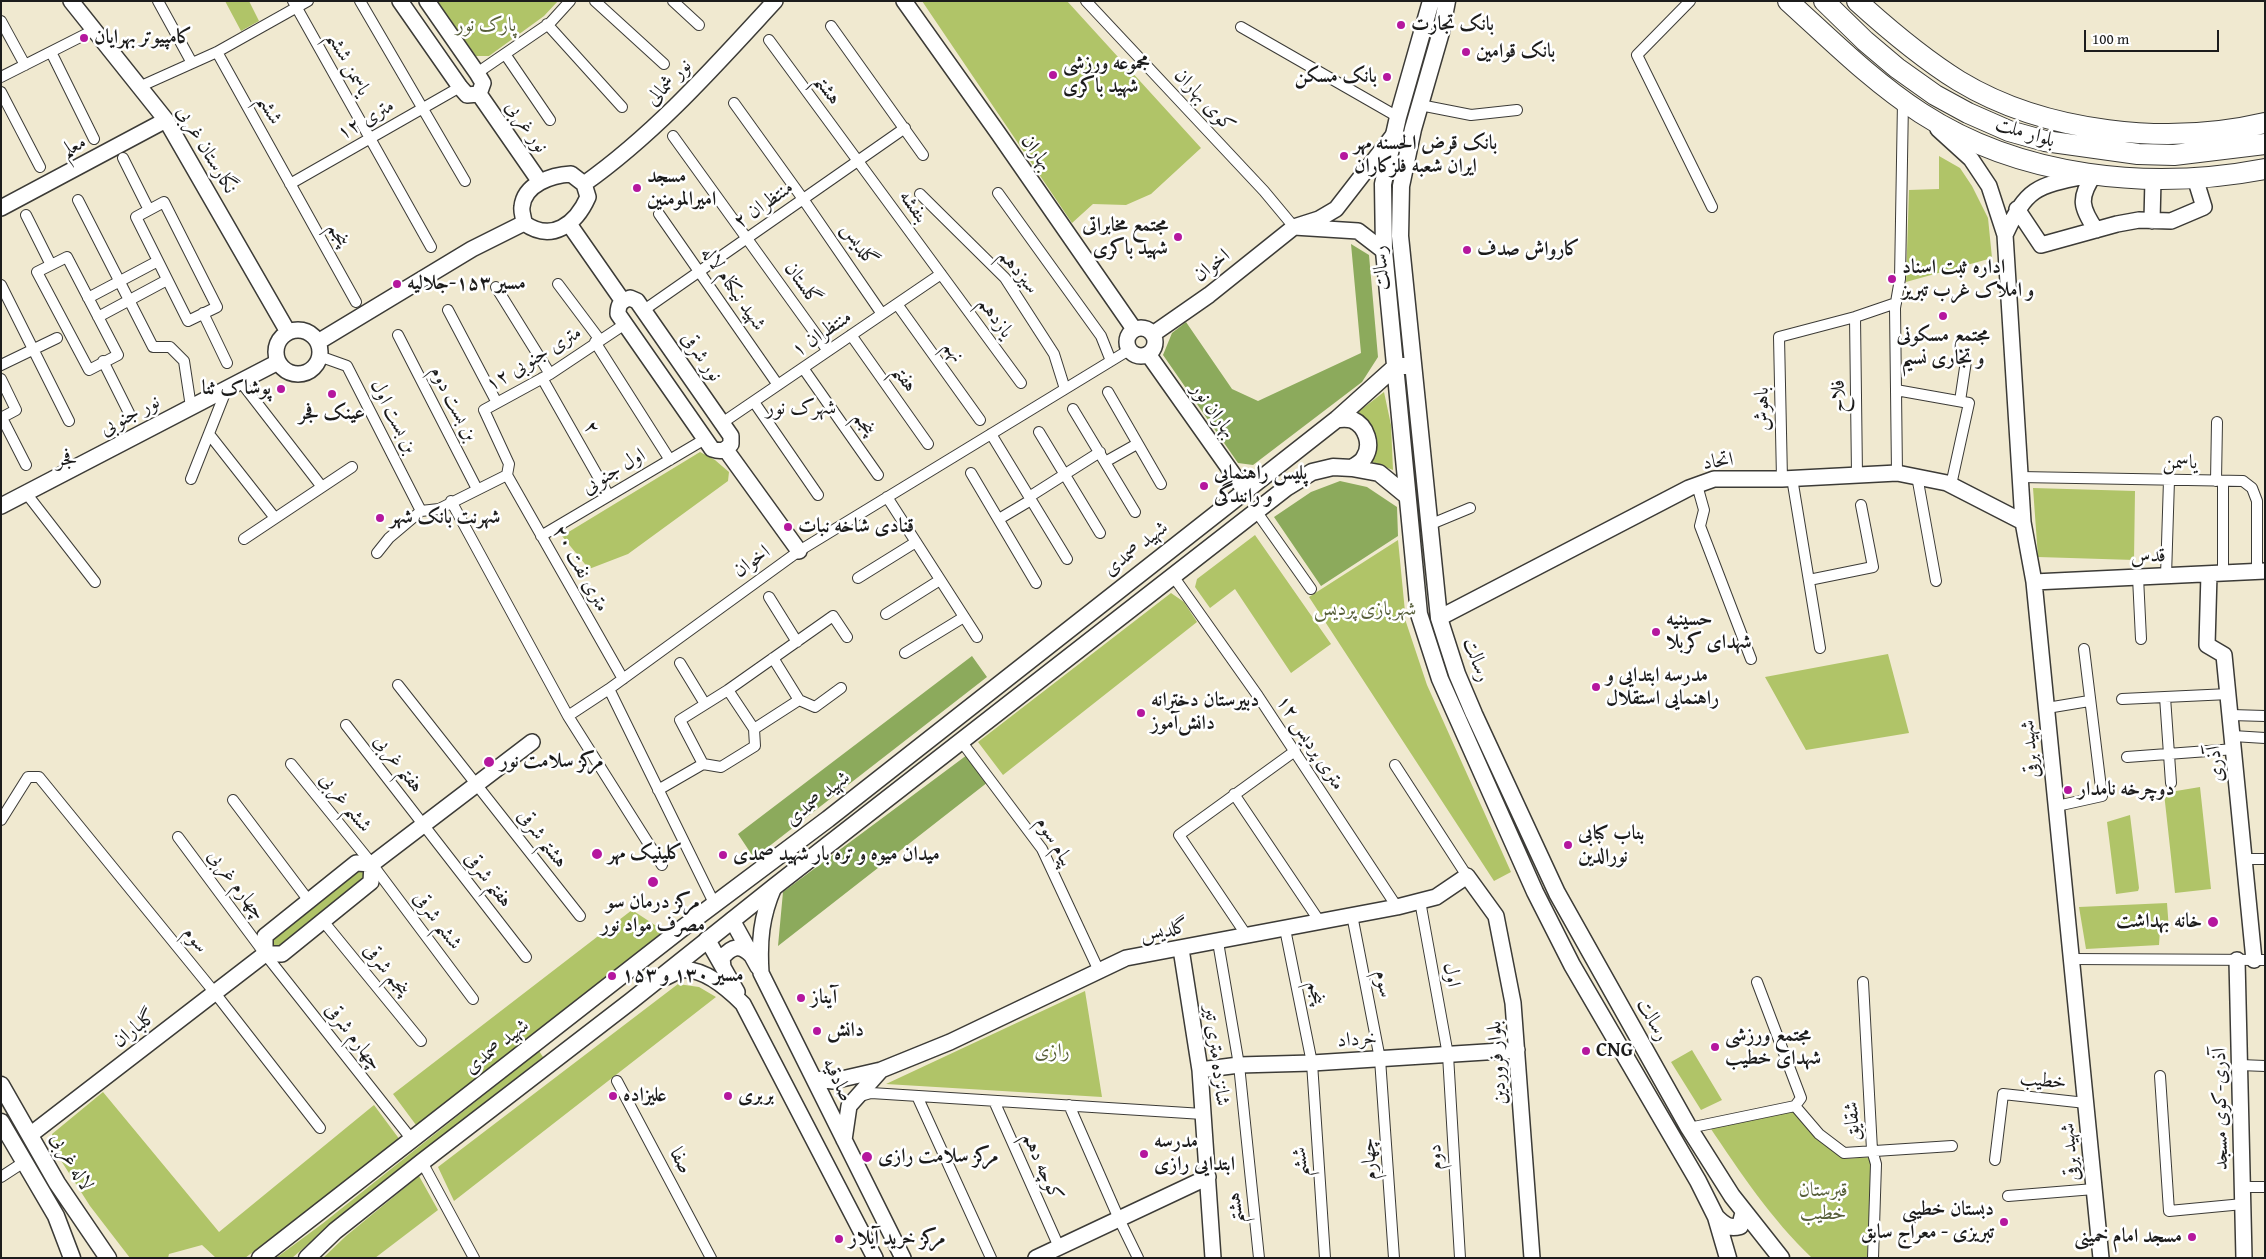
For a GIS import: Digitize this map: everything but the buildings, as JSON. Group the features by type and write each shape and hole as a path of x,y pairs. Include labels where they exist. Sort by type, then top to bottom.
{"highway":[{"path":"1788,1 1859,66 1922,114 1990,149 2032,162 2094,175 2153,179 2195,178 2265,169"},
{"name":"بلوار ملت","path":"1824,1 1865,41 1935,95 1968,114 2009,130 2045,141 2138,154 2174,156 2265,144"},
{"name":"بلوار ملت","path":"1858,1 1919,54 1960,81 2000,101 2044,116 2109,130 2143,134 2201,132 2265,123"}],"main road":[{"name":"رسالت","path":"1431,1 1396,125 1383,184 1384,251 1418,614 1440,679 1458,722 1536,892 1572,964 1698,1181 1716,1217 1728,1258"},
{"name":"رسالت","path":"1447,1 1401,186 1400,236 1439,618 1457,674 1474,714 1557,893 1689,1128 1732,1196 1781,1258"},
{"path":"1396,367 1412,365"},
{"name":"شهید صمدی","path":"260,1258 828,819 1336,419 1396,367"},
{"path":"1336,419 1351,419 1361,426 1368,437 1368,450 1363,460 1352,468"},
{"name":"شهید صمدی","path":"307,1258 335,1231 422,1162 656,982 707,939 1286,488 1312,472 1333,467 1352,468 1379,473 1407,496"},
{"path":"1062,635 1060,640 1063,651 1076,652"},
{"path":"1032,658 1046,657 1051,663 1048,674"},
{"path":"545,1036 560,1056"},
{"name":"لاله غربی","path":"1,1085 95,1250 108,1258"},
{"name":"لاله غربی","path":"1,1122 56,1216 72,1257"},
{"path":"1716,1217 1726,1226 1734,1228 1740,1226 1744,1211"}],"street":[{"name":"نگارستان غربی","path":"71,1 166,120 288,332"},
{"path":"158,1 192,63"},
{"path":"139,86 217,52 294,4 308,1"},
{"path":"360,1 465,181"},
{"path":"400,1 460,87"},
{"path":"427,1 477,73 547,24 570,1"},
{"path":"595,1 664,64"},
{"path":"673,1 699,25"},
{"name":"نور شمالی","path":"584,184 611,165 655,126 775,1"},
{"name":"بهاران","path":"904,1 1134,330"},
{"name":"کوی بهاران","path":"1086,1 1264,191 1294,228"},
{"path":"1690,1 1638,55 1712,207"},
{"name":"یاسمن ششم","path":"294,4 432,247"},
{"path":"1,21 25,65"},
{"path":"547,24 622,107"},
{"path":"831,26 923,155"},
{"path":"1241,27 1396,125"},
{"path":"1,77 94,30"},
{"name":"هشتم","path":"768,40 858,161"},
{"path":"51,52 94,140"},
{"name":"ششم","path":"217,52 290,184"},
{"path":"506,54 550,120"},
{"name":"نور غربی","path":"477,73 483,83 478,94"},
{"name":"۱۲ متری","path":"290,184 460,87"},
{"name":"نور غربی","path":"460,87 467,95 478,94"},
{"path":"1,92 40,168"},
{"name":"نور غربی","path":"478,94 540,182"},
{"path":"1897,473 1896,303 1900,279 1903,100"},
{"path":"734,104 803,198"},
{"path":"1420,105 1471,115 1517,110"},
{"path":"1922,114 1971,159 1989,186 2005,235"},
{"name":"معلم","path":"1,208 166,120"},
{"name":"اخوان","path":"1153,334 1209,295 1294,228 1319,219 1336,208 1396,125"},
{"name":"منتظران ۲","path":"644,310 905,128"},
{"name":"گلستان","path":"673,136 828,351"},
{"path":"123,158 149,210"},
{"name":"بنفشه","path":"858,161 941,274"},
{"path":"571,174 584,184 588,197 581,212 569,224 551,231 536,231 524,223 522,207 528,193 540,182 554,175 571,174"},
{"path":"2005,235 2017,209 2031,192 2050,183 2094,175"},
{"path":"2094,175 2086,186 2083,198 2085,214 2096,230"},
{"path":"2017,209 2041,245 2117,224 2171,221 2204,207 2195,178"},
{"path":"2152,221 2153,179"},
{"name":"پنجم","path":"290,184 356,302"},
{"path":"998,193 1101,336 1111,361"},
{"name":"سیزدهم","path":"920,194 1005,278 1054,354 1065,389"},
{"name":"گلدیس","path":"803,198 882,314"},
{"path":"78,200 153,347 170,347 184,361 190,407"},
{"path":"164,202 217,307 188,321 136,217 149,210 164,202"},
{"name":"شهید نیکنام لاله","path":"659,214 778,385"},
{"path":"26,215 51,265"},
{"path":"318,349 308,333 302,331 288,332 278,342 276,348 278,362 287,372 301,374 313,368 318,349 472,249 524,223"},
{"path":"569,224 622,300 618,306 618,314 712,449 726,450 799,551"},
{"path":"1294,228 1358,231 1384,251"},
{"name":"شهید برقی","path":"2005,235 2024,522 2034,582 2101,1258"},
{"path":"68,257 88,298 118,355 103,361 89,370 37,272 68,257"},
{"path":"88,298 158,261"},
{"name":"منتظران ۱","path":"722,423 941,274"},
{"name":"یازدهم","path":"941,274 1020,382"},
{"path":"98,317 128,299 167,280"},
{"path":"558,284 598,341 670,460"},
{"path":"1,285 69,421"},
{"name":"۲","path":"496,287 546,376 609,496"},
{"name":"نور شرقی","path":"622,300 630,298 638,301 731,436 731,444 726,450"},
{"path":"1855,317 1896,303"},
{"name":"نهم","path":"897,304 980,420"},
{"path":"448,310 497,403"},
{"path":"204,313 227,363"},
{"name":"باهوش","path":"1820,648 1809,580 1787,479 1779,337 1855,317"},
{"name":"فلاح","path":"1855,317 1857,475"},
{"name":"۱۲ متری جنوبی","path":"507,475 509,464 484,410 546,376 625,324"},
{"path":"1142,327 1153,334 1156,343 1152,352 1140,356 1129,350 1127,341 1134,330 1142,327"},
{"name":"بن بست دوم","path":"398,335 478,489"},
{"name":"هفتم","path":"851,335 928,444"},
{"path":"1,365 57,338"},
{"name":"بن بست اول","path":"318,349 346,366 421,511"},
{"name":"اخوان","path":"568,716 623,679 799,551 1129,350"},
{"name":"بهاران نور","path":"1148,354 1245,491"},
{"path":"103,361 130,413"},
{"path":"1960,401 1966,361"},
{"name":"نور جنوبی","path":"3,502 26,493 278,362"},
{"name":"پنجم","path":"804,368 878,475"},
{"path":"1,379 16,410 2,418 26,464"},
{"path":"192,479 209,434 234,385 322,487"},
{"path":"1896,390 1969,403 1951,485"},
{"path":"1108,392 1161,484"},
{"path":"754,402 818,495"},
{"path":"1073,409 1135,512"},
{"path":"2216,574 2219,481 2217,422"},
{"path":"1040,432 1100,533"},
{"path":"209,434 275,518"},
{"path":"991,434 1067,559"},
{"name":"اول جنوبی","path":"542,536 705,439"},
{"path":"1105,462 1137,444"},
{"path":"1000,519 1100,452"},
{"path":"244,539 352,468"},
{"path":"971,473 1036,582"},
{"name":"اتحاد","path":"1439,618 1697,485 1714,479 1787,479 1897,473 1951,485 2024,522"},
{"path":"377,553 389,538 421,511 439,509 507,475"},
{"name":"۲۰ متری نفت","path":"507,475 623,679"},
{"path":"1917,476 1936,581"},
{"name":"یاسمن","path":"2020,477 2243,481 2252,488 2257,501 2261,572"},
{"path":"2166,576 2168,480"},
{"path":"1697,485 1704,510 1700,526 1751,659"},
{"path":"26,493 95,582"},
{"path":"887,497 977,638"},
{"path":"452,501 568,716 662,865"},
{"path":"1809,580 1873,567 1861,505"},
{"path":"1429,525 1470,508"},
{"path":"1256,511 1311,588"},
{"path":"858,578 916,542"},
{"name":"قدس","path":"2034,582 2261,572"},
{"name":"آذری","path":"2216,574 2207,645 2224,655 2245,859 2259,960"},
{"name":"۱۲ متری پردیس","path":"1173,576 1295,751 1398,907"},
{"path":"2138,577 2141,639"},
{"path":"886,614 940,580"},
{"path":"769,597 797,642"},
{"path":"703,764 680,720 728,690 833,616 847,637"},
{"path":"905,652 964,617"},
{"path":"2057,806 2102,796 2084,649"},
{"path":"773,658 799,700 814,707 841,688"},
{"path":"680,663 706,704"},
{"name":"هشتم شرقی","path":"398,685 580,916"},
{"path":"609,689 715,905"},
{"path":"658,790 703,764 721,767 755,746 754,729 728,690"},
{"path":"2122,699 2229,694"},
{"path":"2165,697 2171,783"},
{"path":"754,729 799,700"},
{"path":"2047,708 2089,701"},
{"path":"2231,715 2265,716"},
{"name":"هفتم غربی","path":"346,725 424,825"},
{"path":"2127,757 2169,754 2265,738"},
{"name":"پیام سوم","path":"961,741 1042,849 1099,971"},
{"path":"372,864 371,882 282,954 265,954 265,936 356,863 372,864 532,742"},
{"path":"1247,936 1179,835 1295,751"},
{"name":"ششم غربی","path":"291,764 372,864"},
{"path":"1394,765 1467,876"},
{"name":"سوم","path":"1,820 28,777 39,777 215,993 320,1128"},
{"path":"1234,794 1320,922"},
{"path":"233,800 309,901"},
{"name":"هفتم شرقی","path":"424,825 526,957"},
{"name":"چهارم غربی","path":"178,837 265,954"},
{"path":"2245,859 2265,859"},
{"name":"ششم شرقی","path":"372,864 473,999"},
{"name":"گلدیس","path":"815,1079 833,1081 881,1070 950,1042 1126,958 1398,907 1436,897 1467,876"},
{"name":"بلوار فروردین","path":"1467,876 1496,916 1513,1003 1532,1258"},
{"name":"صادقیه","path":"774,887 764,911 759,948 761,973 903,1258"},
{"name":"اول","path":"1420,901 1448,1054"},
{"name":"سوم","path":"1352,916 1380,1059"},
{"path":"732,920 761,973"},
{"name":"پنجم شرقی","path":"323,921 421,1041"},
{"name":"پنجم","path":"1285,929 1312,1063"},
{"path":"707,939 743,1004 875,1258"},
{"path":"1218,942 1239,1065"},
{"path":"723,967 722,958 728,951 736,947 744,948 751,955"},
{"name":"شانزده متری تیر","path":"1181,949 1200,1070 1213,1258"},
{"name":"گلباران","path":"30,1135 265,954"},
{"name":"چهارم شرقی","path":"265,954 413,1141"},
{"path":"2072,959 2259,960"},
{"name":"آذری-کوی مسجد","path":"2237,960 2244,1258"},
{"path":"656,982 682,970 704,975 724,985 743,1004"},
{"path":"1689,1128 1795,1106 1801,1098 1757,982"},
{"name":"شقایق","path":"1863,982 1872,1150 1876,1164 1873,1258"},
{"name":"خرداد","path":"1200,1070 1239,1065 1312,1063 1517,1050"},
{"name":"دوم","path":"1448,1054 1460,1258"},
{"name":"چهارم","path":"1380,1059 1394,1258"},
{"name":"ششم","path":"1312,1063 1325,1258"},
{"name":"هشتم","path":"1239,1065 1259,1258"},
{"path":"2240,1065 2265,1066"},
{"path":"844,1140 849,1106 881,1070"},
{"path":"2160,1076 2169,1211 2243,1204"},
{"name":"صفا","path":"618,1081 711,1258"},
{"path":"856,1097 871,1093 1203,1114"},
{"name":"خطیب","path":"1995,1160 2003,1094 2086,1103"},
{"path":"916,1096 991,1258"},
{"name":"کوچه دهم","path":"994,1101 1059,1247"},
{"path":"1069,1106 1138,1258"},
{"path":"1795,1106 1819,1134 1844,1153 1952,1146"},
{"path":"1,1178 24,1162"},
{"path":"422,1162 474,1258"},
{"path":"1036,1258 1208,1176"},
{"path":"2242,1187 2265,1187"},
{"path":"2008,1196 2094,1189"}],"green space":[{"path":"225,1 249,1 259,21 241,31"},
{"name":"پارک نور","path":"437,1 558,1 544,16 489,56 476,56"},
{"name":"مجموعه ورزشی شهید باکری","path":"922,1 1067,1 1201,148 1151,194 1126,205 1093,204 1072,223"},
{"path":"1939,156 1960,168 1972,186 1988,218 1992,258 1906,282 1909,190 1939,189"},
{"path":"1351,244 1369,255 1378,357 1362,382 1253,465 1238,463 1163,355 1172,333 1186,322 1232,389 1258,401 1361,353"},
{"path":"1384,392 1391,425 1393,470 1370,461 1368,423 1358,412"},
{"path":"700,452 715,460 729,472 728,481 628,554 589,569 562,536"},
{"path":"1340,481 1367,487 1397,507 1398,536 1321,586 1274,517 1311,492"},
{"path":"2033,488 2135,491 2134,560 2038,557"},
{"path":"1255,535 1331,644 1291,673 1235,589 1210,608 1195,587 1197,579"},
{"name":"شهربازی پردیس","path":"1398,540 1406,622 1427,685 1511,872 1494,881 1309,597"},
{"path":"1171,593 1184,602 1197,622 1003,775 978,742"},
{"path":"1888,654 1909,733 1806,750 1765,677"},
{"path":"972,656 987,677 754,858 738,834"},
{"path":"967,755 988,782 778,946 783,892"},
{"path":"2200,787 2211,889 2175,893 2164,793"},
{"path":"2130,815 2139,888 2138,891 2116,894 2107,822"},
{"path":"356,864 372,865 371,882 282,953 266,954 265,936"},
{"path":"2167,903 2169,930 2160,930 2159,945 2086,949 2079,907"},
{"path":"632,910 664,931 416,1125 393,1094"},
{"path":"678,984 699,987 716,997 454,1201 438,1167"},
{"name":"رازی","path":"1085,991 1102,1097 886,1084"},
{"path":"1692,1050 1722,1100 1701,1110 1671,1062"},
{"path":"539,1051 543,1057 354,1205 292,1258 276,1258 322,1224"},
{"path":"103,1092 219,1232 374,1105 400,1140 245,1258 216,1258 202,1245 169,1254 168,1258 130,1258 90,1206 53,1148 52,1134"},
{"name":"قبرستان خطیب","path":"1794,1110 1817,1137 1844,1159 1872,1157 1867,1258 1812,1258 1783,1227 1744,1178 1709,1126"},
{"path":"419,1176 438,1210 375,1258 323,1258 346,1236"}],"place":[{"name":"بانک تجارت","path":"1401,25"},
{"name":"کامپیوتر بهرایان","path":"84,38"},
{"name":"بانک قوامین","path":"1466,52"},
{"name":"مجموعه ورزشی شهید باکری","path":"1053,75"},
{"name":"بانک مسکن","path":"1387,77"},
{"name":"بانک قرض الحسنه مهر ایران شعبه فلزکاران","path":"1344,156"},
{"name":"مسجد امیرالمومنین","path":"637,188"},
{"name":"مجتمع مخابراتی شهید باکری","path":"1178,237"},
{"name":"کارواش صدف","path":"1467,250"},
{"name":"اداره ثبت اسناد و املاک غرب تبریز","path":"1892,279"},
{"name":"مسیر ۱۵۳-جلالیه","path":"397,284"},
{"name":"مجتمع مسکونى و تجارى نسیم","path":"1943,316"},
{"name":"پوشاک ثنا","path":"281,389"},
{"name":"عینک فجر","path":"332,394"},
{"name":"پلیس راهنمایی و رانندگی","path":"1204,486"},
{"name":"شهرنت بانک شهر","path":"380,518"},
{"name":"قنادی شاخه نبات","path":"788,527"},
{"name":"حسینیه شهدای کربلا","path":"1656,632"},
{"name":"مدرسه ابتدایی و راهنمایی استقلال","path":"1596,687"},
{"name":"دبیرستان دخترانه دانش‌آموز","path":"1141,713"},
{"name":"مرکز سلامت نور","path":"489,762"},
{"name":"دوچرخه نامدار","path":"2068,790"},
{"name":"بناب کبابی نورالدین","path":"1568,845"},
{"name":"کلینیک مهر","path":"597,854"},
{"name":"میدان میوه و تره بار شهید صمدی","path":"723,855"},
{"name":"مرکز درمان سو مصرف مواد نور","path":"653,882"},
{"name":"خانه بهداشت","path":"2213,922"},
{"name":"مسیر ۱۳۰ و ۱۵۳","path":"612,976"},
{"name":"آیناز","path":"801,998"},
{"name":"دانش","path":"817,1031"},
{"name":"مجتمع ورزشی شهدای خطیب","path":"1715,1047"},
{"name":"CNG","path":"1586,1051"},
{"name":"علیزاده","path":"613,1096"},
{"name":"بربری","path":"728,1096"},
{"name":"مدرسه ابتدایی رازی","path":"1144,1154"},
{"name":"مرکز سلامت رازی","path":"867,1157"},
{"name":"دبستان خطیبی تبریزی - معراج سابق","path":"2004,1222"},
{"name":"مسجد امام خمینی","path":"2192,1237"},
{"name":"مرکز خرید آیلار","path":"839,1239"}],"district":[{"name":"شهرک نور","path":"801,409"},
{"name":"فجر","path":"67,460"}]}
